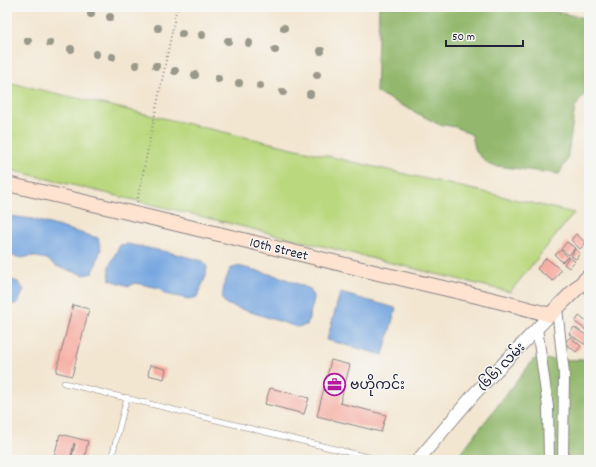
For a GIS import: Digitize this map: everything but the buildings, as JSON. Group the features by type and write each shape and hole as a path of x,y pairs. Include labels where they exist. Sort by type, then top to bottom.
{"main road":[{"name":"10th Street","path":"7,184 135,213 398,278 553,312"},
{"name":"(၆၆) လမ်း","path":"553,312 589,276"}],"street":[{"name":"(၆၆) လမ်း","path":"418,460 474,393 553,312"},
{"path":"553,312 564,374 563,460"},
{"path":"537,328 548,407 549,460"}],"lane":[{"path":"64,382 72,386 127,397 225,423 380,460"},
{"path":"110,460 127,397"}],"path":[{"path":"135,213 176,7"}],"green space":[{"path":"379,7 533,7 589,19 589,92 586,92 575,107 567,160 559,174 489,165 476,152 472,135 456,127 438,124 376,92"},
{"path":"7,82 574,213 510,292 7,169"},
{"path":"589,357 589,460 455,460 534,359 587,360"}],"water":[{"path":"10,216 32,219 98,238 101,249 93,273 84,275 56,266 47,259 31,256 22,258 8,255 7,220"},
{"path":"127,244 203,261 207,267 206,276 197,297 189,299 165,294 159,288 136,283 129,286 110,280 109,267 120,245"},
{"path":"238,266 281,277 310,289 314,299 307,325 297,327 226,304 222,299 224,285 230,269"},
{"path":"7,278 18,282 24,290 18,303 7,306"},
{"path":"340,293 396,308 383,355 327,340"}],"place":[{"name":"ဗဟိုကင်း","path":"335,384"}]}
